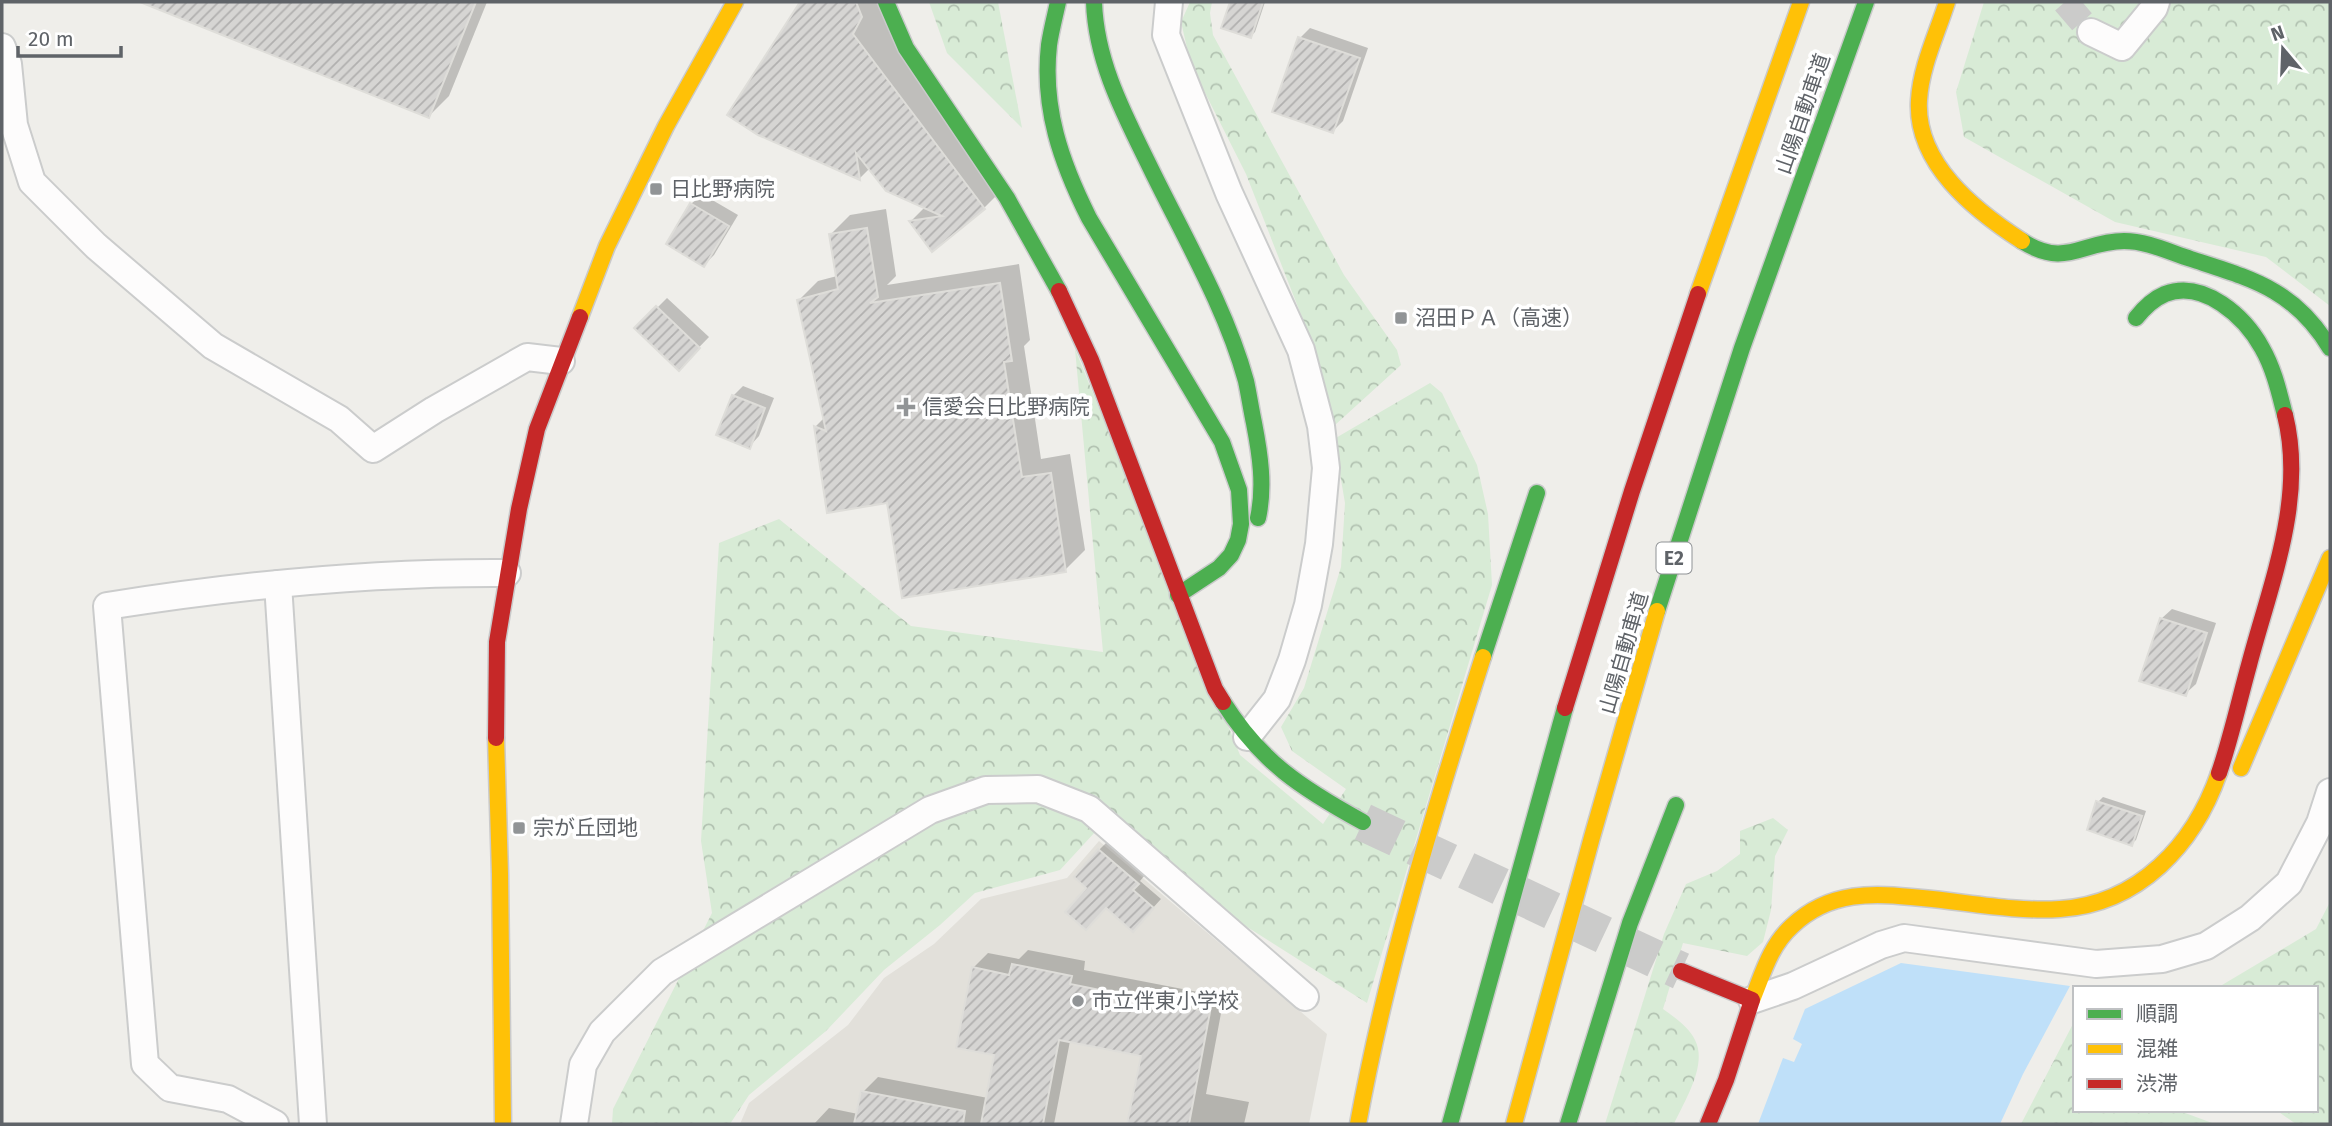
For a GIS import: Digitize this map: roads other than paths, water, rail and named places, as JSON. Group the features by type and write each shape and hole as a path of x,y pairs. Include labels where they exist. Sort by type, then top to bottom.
{"main road":[{"path":"503,1124 495,720 497,642 507,573 537,429 561,361 607,246 666,126 735,2"},
{"path":"886,2 906,48 1007,198 1051,274 1091,360 1214,690 1247,737 1280,769 1318,798 1363,822"},
{"path":"1058,2 1050,29 1046,88 1050,118 1065,170 1087,219 1218,433 1233,465 1242,496 1240,526 1230,554 1220,567 1178,594"},
{"path":"1094,2 1100,49 1118,101 1223,317 1235,348 1246,382 1261,461 1261,505 1248,549 1222,572 1178,594"},
{"name":"山陽自動車道","path":"1450,1124 1527,842 1609,563 1683,334 1801,2"},
{"name":"山陽自動車道","path":"1514,1124 1592,837 1662,596 1742,348 1866,2"},
{"path":"1947,2 1922,79 1919,110 1921,129 1928,150 1940,171 1960,192 2038,251 2054,254 2074,252 2110,242 2139,243 2263,285 2278,292 2305,313 2330,348"},
{"path":"1708,1124 1772,950 1780,938 1802,917 1830,901 1857,893 1875,892 2046,911 2089,905 2121,893 2158,871 2186,841 2197,824 2207,804 2228,740 2284,538 2292,481 2291,446 2281,394 2267,356 2257,338 2234,313 2208,296 2182,290 2154,298 2136,318"},
{"path":"1358,1124 1366,1077 1411,898 1467,706 1537,493"},
{"path":"2232,788 2330,558"},
{"path":"1568,1124 1640,895 1675,805"},
{"path":"1752,1000 1774,961 1795,938 1823,920 1853,908 1879,907 2045,926"},
{"path":"1681,971 1752,1000"}],"street":[{"path":"1169,2 1166,34 1229,193 1301,350 1321,426 1326,468 1320,531 1308,605 1292,660 1277,699 1247,737"},
{"path":"2091,32 2122,47 2156,2"},
{"path":"2,47 8,64 14,125 32,182 96,246 213,346 339,419 373,449 434,410 527,357 561,361"},
{"path":"260,1121 228,1099 170,1088 145,1064 107,606 278,584 434,573 507,573"},
{"path":"278,584 313,1124"},
{"path":"574,1124 583,1065 602,1032 662,972 930,810 986,790 1038,789 1089,809 1305,997"},
{"path":"1752,1000 1793,986 1881,945 1904,938 2096,964 2162,959 2206,946 2250,918 2289,883 2320,823 2330,792"}],"water":[{"path":"1901,963 2070,986 2023,1074 2000,1124 1758,1124 1783,1058 1794,1062 1802,1044 1793,1039 1805,1009"}],"tunnel":[{"path":"2065,2 2091,32"},
{"path":"1363,822 1681,971"}],"place":[{"name":"日比野病院","path":"656,189"},
{"name":"沼田ＰＡ（高速）","path":"1401,318"},
{"name":"信愛会日比野病院","path":"906,407"},
{"name":"宗が丘団地","path":"519,828"},
{"name":"市立伴東小学校","path":"1078,1001"}]}
